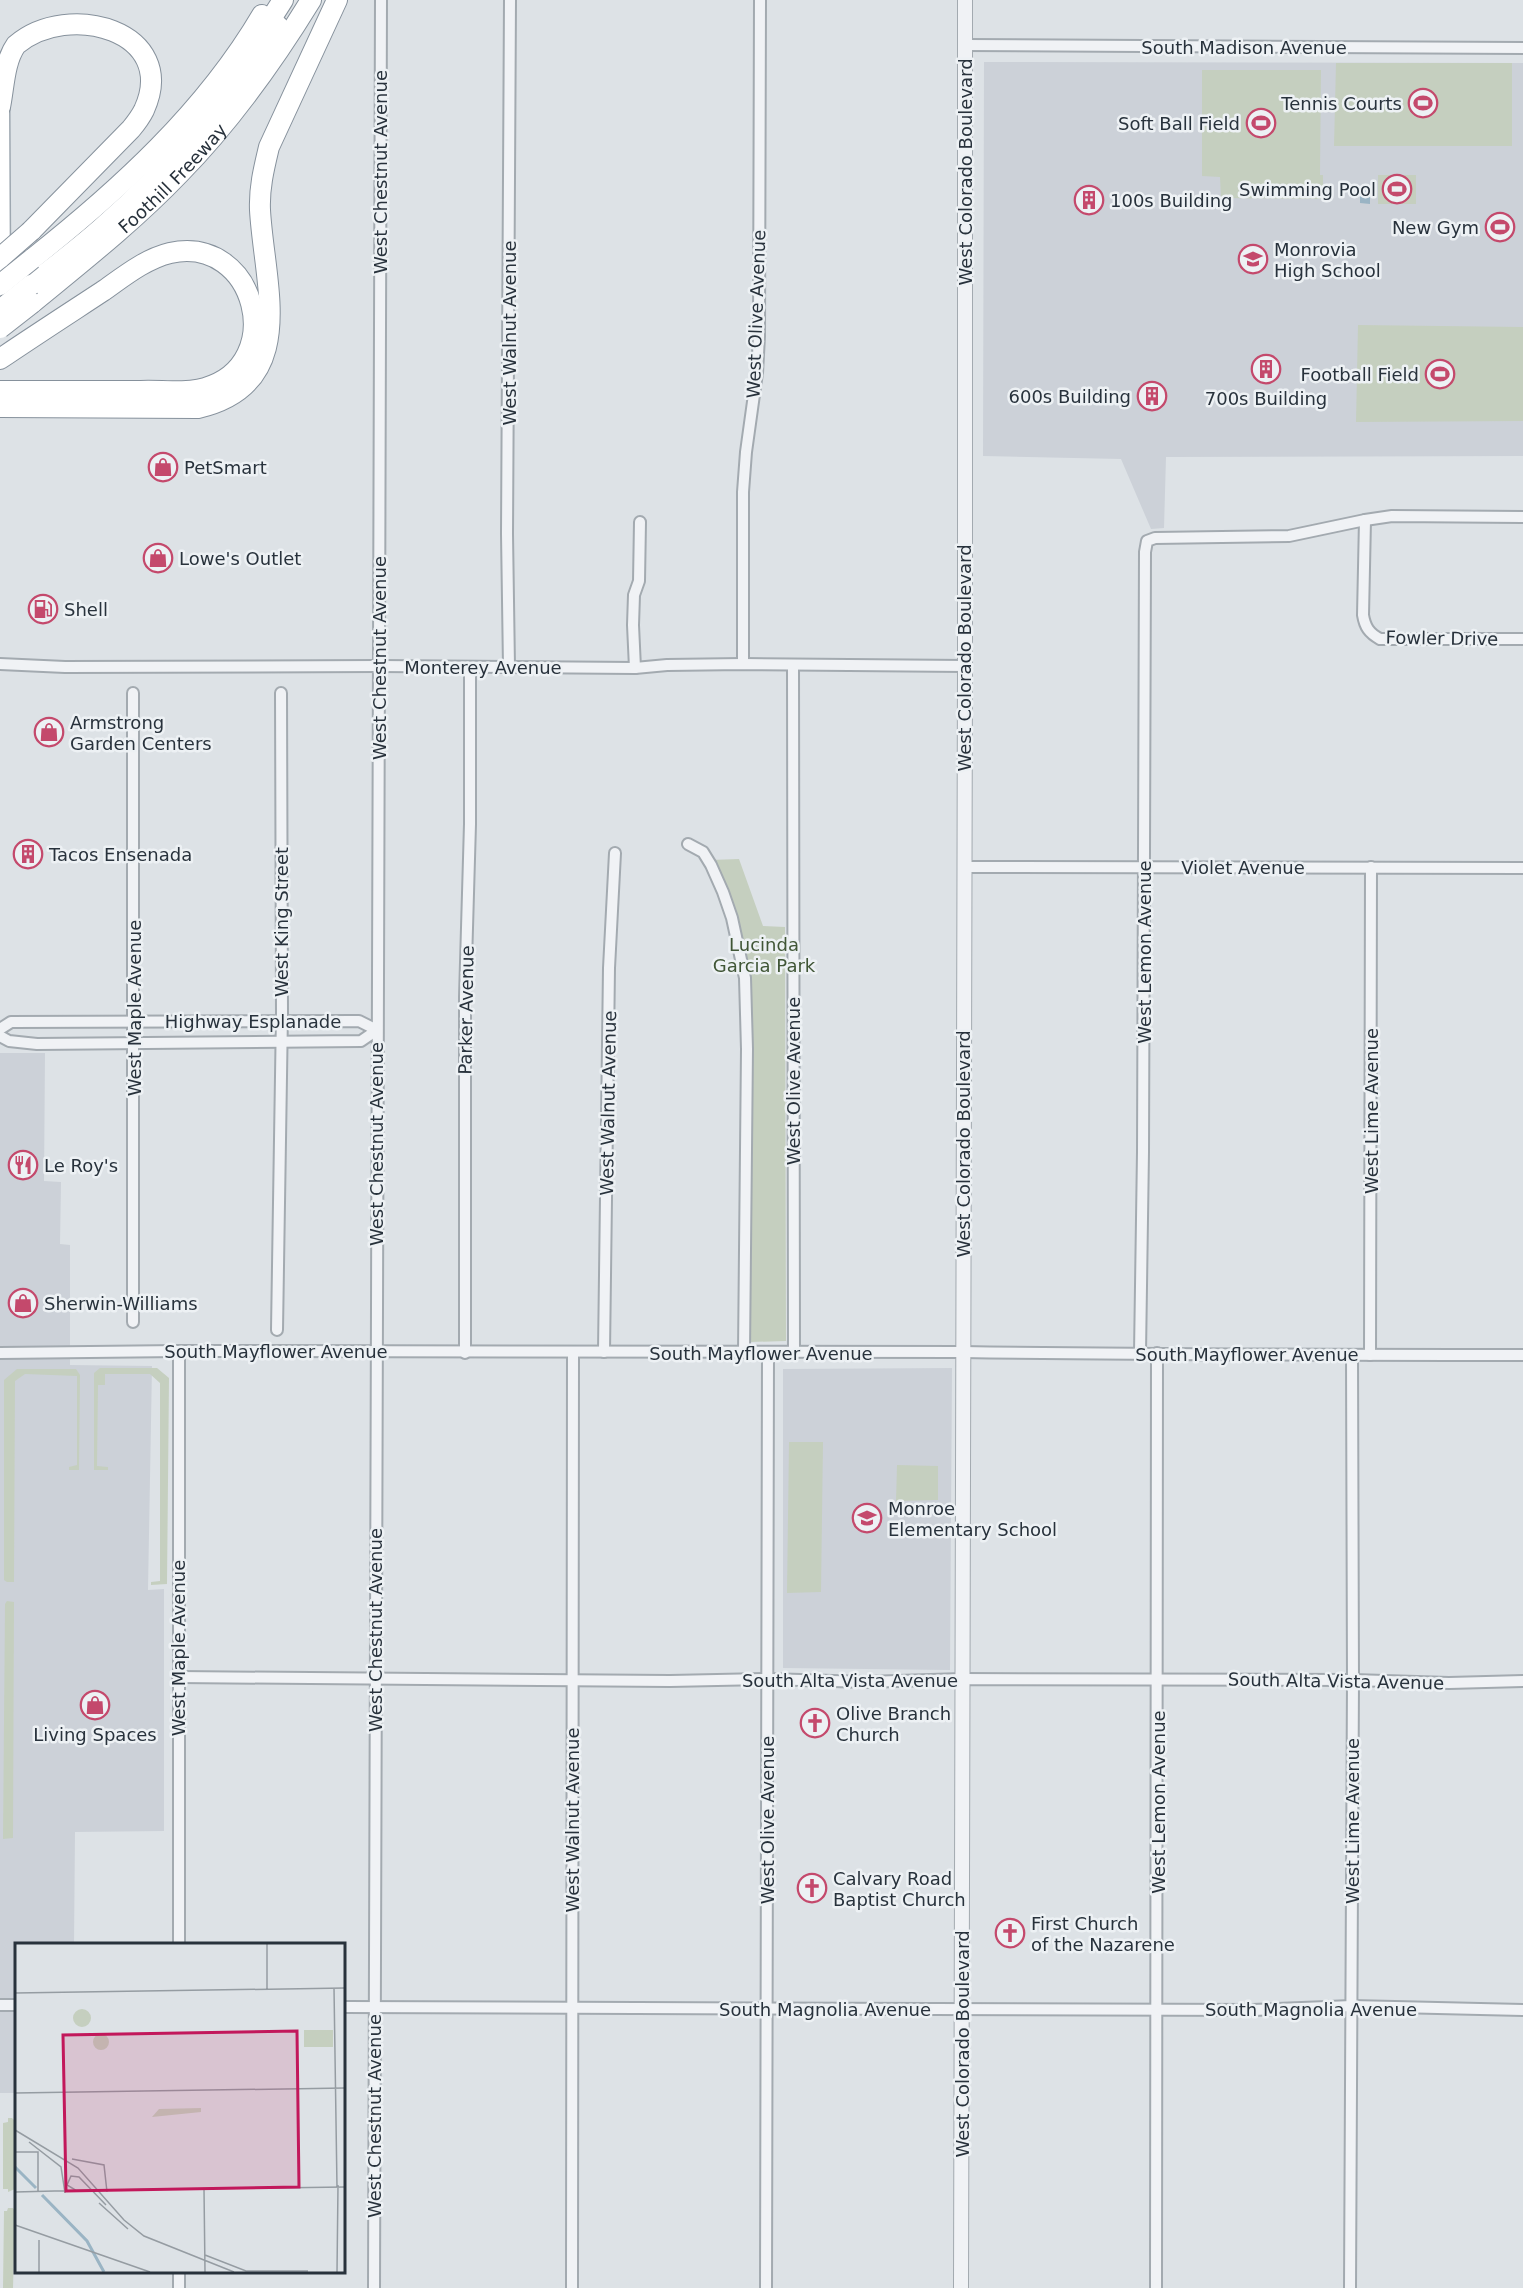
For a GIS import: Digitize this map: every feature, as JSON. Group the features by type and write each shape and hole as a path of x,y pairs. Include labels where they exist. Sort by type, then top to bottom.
{"highway":[{"name":"Foothill Freeway","path":"0,328 32,280 73,227 124,181 179,126 220,75 271,0"},
{"path":"0,310 153,168 200,116 235,72 283,0"},
{"path":"0,298 32,280 104,226 152,181 223,104 295,0"},
{"name":"Foothill Freeway","path":"0,285 32,280 126,225 180,174 220,128 264,72 311,0"},
{"path":"0,407 198,408 218,403 229,397 250,379 263,358 270,334 271,320 260,210 260,189 264,166 274,136 337,0"},
{"path":"0,105 8,60 15,46 39,23 58,14 68,11 90,11 110,18 128,30 146,57 150,90 144,111 138,120 79,184 0,258"},
{"path":"0,359 137,268 161,256 182,252 206,255 233,271 250,295 255,316 253,338 241,362 221,381 205,388 90,392 0,391"}],"main road":[{"path":"0,105 0,336"}],"street":[{"name":"West Chestnut Avenue","path":"374,2288 381,0"},
{"name":"West Walnut Avenue","path":"509,667 507,534 510,0"},
{"name":"West Olive Avenue","path":"743,664 743,492 759,336 760,0"},
{"name":"West Colorado Boulevard","path":"961,2288 966,666 965,0"},
{"name":"South Madison Avenue","path":"966,45 1523,48"},
{"path":"1365,520 1392,516 1523,517"},
{"name":"West Lemon Avenue","path":"1140,1353 1145,552 1147,541 1155,538 1288,536 1365,520"},
{"name":"Fowler Drive","path":"1365,520 1364,615 1365,625 1371,634 1380,639 1523,639"},
{"path":"635,668 634,595 639,581 640,522"},
{"name":"Monterey Avenue","path":"0,664 65,667 635,668 667,665 743,664 966,666"},
{"name":"West Olive Avenue","path":"793,666 794,1352"},
{"name":"Parker Avenue","path":"465,1353 465,1009 470,824 470,667"},
{"name":"West Maple Avenue","path":"133,693 133,1322"},
{"name":"West King Street","path":"277,1330 281,1042 281,693"},
{"path":"688,844 703,852 723,892 738,940 745,978 747,1049 744,1353"},
{"name":"West Walnut Avenue","path":"604,1352 609,968 615,853"},
{"name":"Violet Avenue","path":"964,867 1523,868"},
{"name":"West Lime Avenue","path":"1370,1355 1371,867"},
{"name":"Highway Esplanade","path":"0,1029 11,1022 134,1020 359,1021 377,1030 361,1041 37,1044 9,1041 0,1036"},
{"name":"West Maple Avenue","path":"179,1351 179,1943"},
{"name":"South Mayflower Avenue","path":"0,1353 376,1351 1523,1355"},
{"name":"West Walnut Avenue","path":"572,2288 573,1352"},
{"name":"West Olive Avenue","path":"766,2288 768,1352"},
{"name":"West Lemon Avenue","path":"1156,2288 1157,1353"},
{"name":"West Lime Avenue","path":"1350,2288 1352,1355"},
{"name":"South Alta Vista Avenue","path":"178,1677 670,1682 768,1679 865,1682 963,1679 1523,1682"},
{"path":"0,2006 15,2005"},
{"name":"South Magnolia Avenue","path":"345,2007 1254,2010 1352,2006 1523,2010"}],"shaded area":[{"name":"Monrovia High School","path":"984,62 1523,63 1523,456 1166,457 1164,528 1151,529 1121,459 983,456"},
{"path":"0,1053 45,1053 44,1181 61,1182 60,1244 70,1245 70,1365 152,1366 148,1590 164,1589 164,1831 75,1832 74,1943 15,1943 15,2093 0,2093"},
{"name":"Monroe Elementary School","path":"952,1368 950,1670 783,1668 783,1369"}],"green space":[{"name":"Tennis Courts","path":"1336,63 1512,63 1512,146 1334,146"},
{"name":"Soft Ball Field","path":"1202,70 1321,70 1320,175 1323,175 1323,199 1221,198 1220,177 1202,176"},
{"name":"Swimming Pool","path":"1378,175 1416,175 1416,204 1378,204"},
{"name":"Football Field","path":"1358,325 1523,327 1523,421 1356,422"},
{"name":"Lucinda Garcia Park","path":"739,859 763,926 785,927 786,1341 750,1342 746,978 710,860"},
{"path":"100,1368 157,1368 169,1378 167,1584 151,1585 151,1582 160,1581 160,1383 150,1374 105,1374 105,1385 98,1385 97,1466 108,1467 108,1470 94,1470 94,1373"},
{"path":"17,1369 76,1369 80,1375 79,1470 69,1470 69,1467 77,1465 77,1376 25,1374 15,1381 14,1582 7,1582 4,1580 4,1380"},
{"path":"789,1442 823,1442 821,1592 787,1593"},
{"path":"897,1465 938,1466 938,1500 896,1501"},
{"path":"7,1601 14,1602 13,1838 3,1839 5,1604"},
{"path":"8,2118 15,2121 15,2189 8,2192 8,2189 3,2189 3,2123 8,2122"},
{"path":"13,2208 15,2211 13,2288 3,2288 4,2211"}],"water":[{"path":"1360,189 1370,190 1370,204 1360,203"}],"place":[{"name":"Tennis Courts","path":"1423,103"},
{"name":"Soft Ball Field","path":"1261,123"},
{"name":"Swimming Pool","path":"1397,189"},
{"name":"100s Building","path":"1089,200"},
{"name":"New Gym","path":"1500,227"},
{"name":"Monrovia High School","path":"1253,259"},
{"name":"700s Building","path":"1266,369"},
{"name":"Football Field","path":"1440,374"},
{"name":"600s Building","path":"1152,396"},
{"name":"PetSmart","path":"163,467"},
{"name":"Lowe's Outlet","path":"158,558"},
{"name":"Shell","path":"43,609"},
{"name":"Armstrong Garden Centers","path":"49,732"},
{"name":"Tacos Ensenada","path":"28,854"},
{"name":"Le Roy's","path":"23,1165"},
{"name":"Sherwin-Williams","path":"23,1303"},
{"name":"Monroe Elementary School","path":"867,1518"},
{"name":"Living Spaces","path":"95,1705"},
{"name":"Olive Branch Church","path":"815,1723"},
{"name":"Calvary Road Baptist Church","path":"812,1888"},
{"name":"First Church of the Nazarene","path":"1010,1933"}]}
